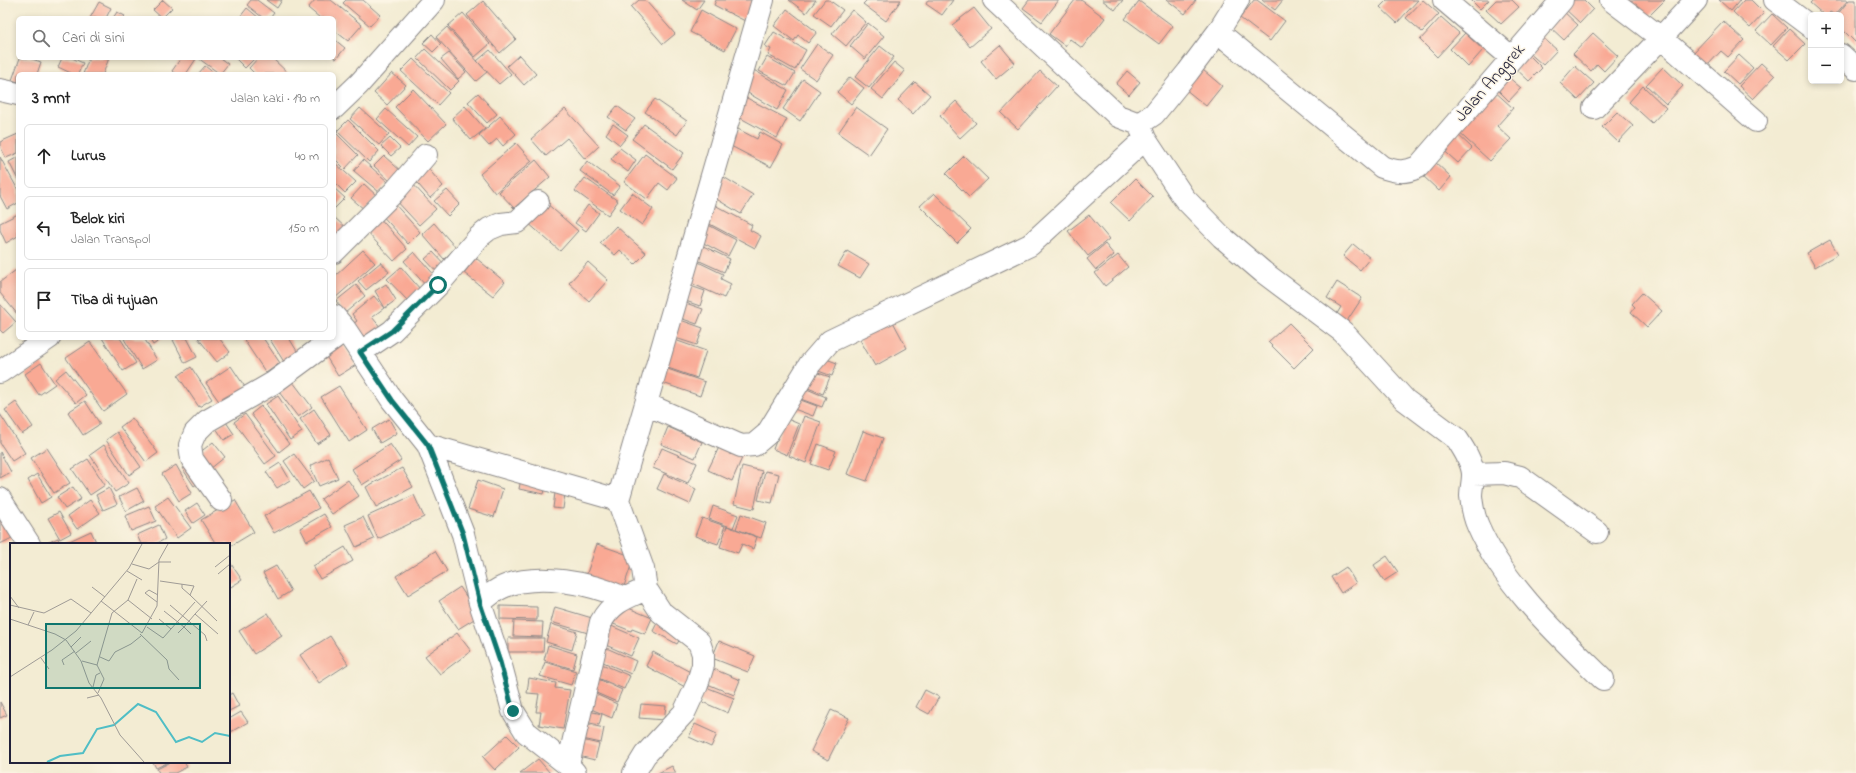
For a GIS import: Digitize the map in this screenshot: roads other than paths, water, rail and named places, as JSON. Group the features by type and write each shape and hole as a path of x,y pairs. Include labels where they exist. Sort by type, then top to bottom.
{"street":[{"path":"336,106 359,84 434,0"},
{"path":"634,773 645,755 684,713 698,686 703,666 703,654 699,642 661,612 646,589 643,569 618,500 763,0"},
{"path":"994,0 1118,116 1142,132 1184,198 1222,237 1263,272 1343,332 1404,400 1456,439 1462,446 1473,474 1471,496 1473,510 1477,524 1489,549 1533,608 1603,679"},
{"path":"646,404 741,446 754,445 767,434 810,364 830,341 1030,246 1142,132 1154,114 1218,32 1238,0"},
{"path":"1444,0 1512,58"},
{"name":"Jalan Anggrek","path":"1218,32 1382,167 1392,171 1407,172 1418,167 1562,0"},
{"path":"1610,0 1661,38 1756,121"},
{"path":"1594,108 1696,0"},
{"path":"1776,0 1808,25"},
{"path":"1844,58 1856,69"},
{"path":"0,90 16,94"},
{"path":"336,250 395,191 426,155"},
{"path":"360,352 392,331 438,285 479,237 489,229 501,224 517,222 538,202"},
{"path":"337,330 360,352 392,400 428,445 463,534 480,603 500,662 513,711 526,732 572,769 601,622 608,610 624,598 646,589"},
{"path":"0,372 46,340"},
{"path":"221,500 192,459 190,445 195,433 207,421 273,383 325,340"},
{"path":"428,445 618,500"},
{"path":"1473,474 1504,473 1520,477 1597,532"},
{"path":"0,499 29,543"},
{"path":"480,603 502,587 518,582 534,580 580,584 606,590 624,598"}]}
